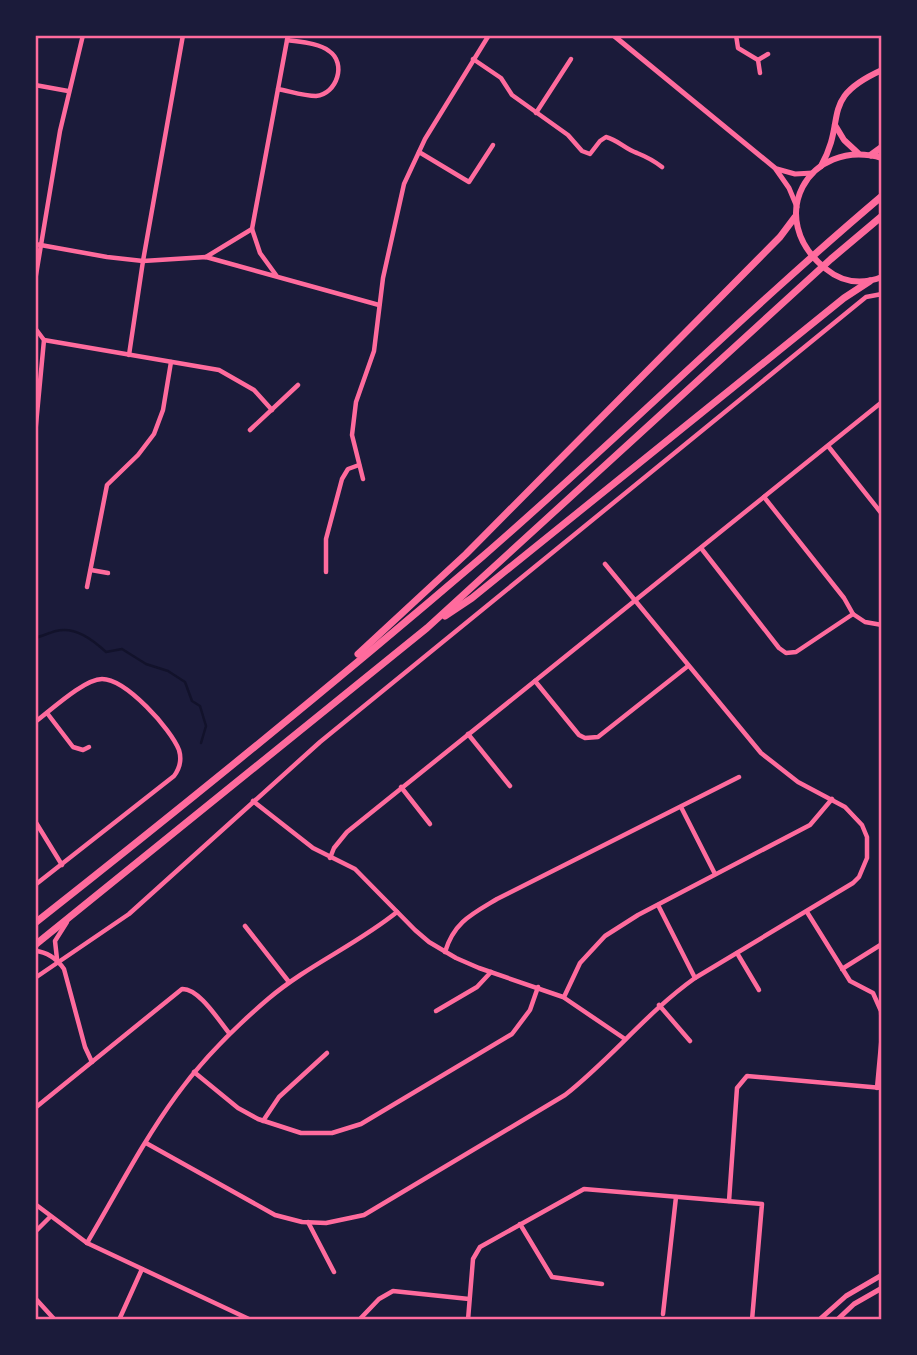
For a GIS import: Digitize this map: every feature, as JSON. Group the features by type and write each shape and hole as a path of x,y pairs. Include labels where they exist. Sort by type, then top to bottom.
{"highway":[{"path":"871,155 882,147"},
{"path":"35,923 288,718 482,556 818,250 882,196"},
{"path":"35,945 427,628 831,259 882,216"},
{"path":"288,718 466,554 780,237 795,217"},
{"path":"427,628 472,598 844,298 878,280"}],"main road":[{"path":"820,167 828,152 838,104 860,80 882,70"},
{"path":"835,125 844,140 858,153"},
{"path":"878,280 853,282 836,276 819,263 801,240 795,217 802,189 820,167 837,158 858,153 882,158"}],"street":[{"path":"35,281 38,245 68,91 83,35"},
{"path":"129,355 183,35"},
{"path":"363,480 352,435 356,402 374,351 379,305 404,184 419,152 489,35"},
{"path":"613,35 775,168 789,188 797,207"},
{"path":"736,35 738,48 758,60"},
{"path":"276,275 260,253 252,229 287,37 327,48 336,56 339,67 335,85 327,93 314,96 278,89"},
{"path":"758,60 768,54"},
{"path":"473,59 501,78 512,95 568,135 582,151 590,154 606,137 617,140 636,153 646,155 662,167"},
{"path":"536,113 571,59"},
{"path":"758,60 760,73"},
{"path":"35,85 68,91"},
{"path":"419,152 469,182 494,145"},
{"path":"775,168 795,174 813,173"},
{"path":"206,257 252,229"},
{"path":"38,245 143,261 206,257 379,305"},
{"path":"35,978 128,914 320,742 866,297 882,294"},
{"path":"35,328 44,340 35,435"},
{"path":"44,340 219,370 254,390 272,410"},
{"path":"88,587 107,485 138,455 154,434 163,410 171,362"},
{"path":"250,430 298,385"},
{"path":"330,858 339,839 882,402"},
{"path":"828,446 882,514"},
{"path":"326,572 326,539 342,479 348,469 359,465"},
{"path":"764,497 844,598 853,614 865,622 882,625"},
{"path":"701,548 779,648 786,653 796,652 853,614"},
{"path":"146,1143 258,1208 275,1215 308,1222 345,1220 364,1215 565,1095 586,1078 659,1005 695,978 807,912 859,877 867,858 867,837 862,825 845,807 777,767 744,734 604,564"},
{"path":"91,570 108,573"},
{"path":"535,681 579,735 591,739 598,737 688,666"},
{"path":"35,722 90,681 104,678 141,701 167,731 181,760 174,776 35,885"},
{"path":"47,713 73,747 83,750 89,747"},
{"path":"468,734 510,786"},
{"path":"445,952 449,938 465,918 497,899 739,777"},
{"path":"401,788 430,824"},
{"path":"563,997 580,963 605,936 715,874 810,825 832,799"},
{"path":"253,801 313,848 355,869 415,930 445,952 491,972 563,997 625,1039"},
{"path":"681,807 715,874"},
{"path":"35,821 62,865"},
{"path":"658,905 695,978"},
{"path":"88,1243 175,1097 229,1033 289,982 366,936 397,912"},
{"path":"729,1202 737,1088 747,1076 879,1088 881,1011 873,993 850,981 807,912"},
{"path":"69,919 55,941 58,961 67,976 85,1046 92,1062"},
{"path":"245,926 289,982"},
{"path":"842,969 882,944"},
{"path":"35,951 58,961"},
{"path":"737,953 759,990"},
{"path":"436,1011 477,987 491,972"},
{"path":"194,1072 238,1108 263,1121 301,1133 332,1133 361,1124 512,1034 530,1010 538,987"},
{"path":"35,1108 182,989 188,989 197,995 229,1033"},
{"path":"659,1005 690,1041"},
{"path":"263,1121 279,1097 327,1053"},
{"path":"468,1320 473,1259 480,1247 584,1189 762,1205 752,1320"},
{"path":"663,1314 676,1197"},
{"path":"35,1204 88,1243 251,1320"},
{"path":"35,1232 50,1217"},
{"path":"308,1222 334,1272"},
{"path":"520,1224 552,1277 602,1284"},
{"path":"119,1320 142,1269"},
{"path":"819,1320 846,1296 882,1275"},
{"path":"837,1320 855,1304 882,1287"},
{"path":"359,1320 379,1299 393,1291 469,1299"},
{"path":"35,1298 55,1320"}],"waterway":[{"path":"35,638 56,631 70,630 89,639 106,652 122,649 146,664 168,671 185,682 192,701 200,706 206,726 201,743"}]}
